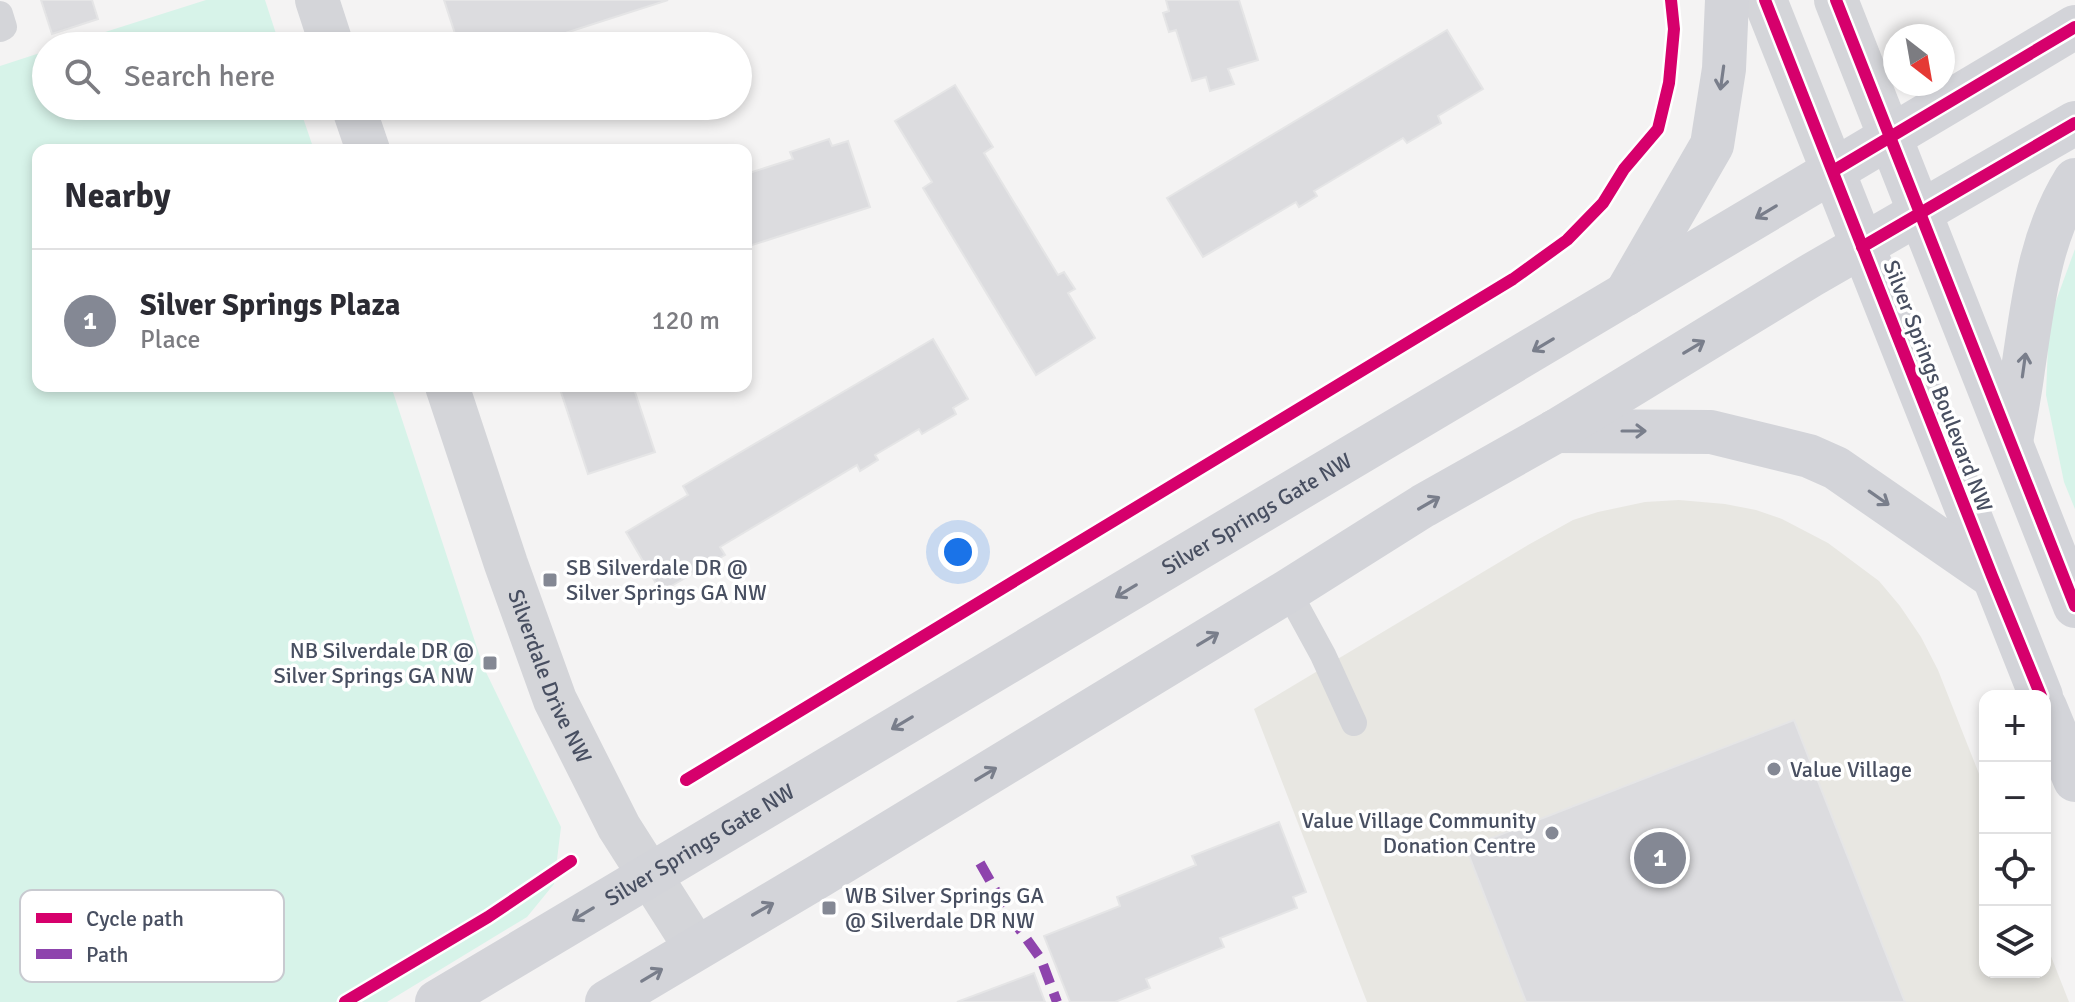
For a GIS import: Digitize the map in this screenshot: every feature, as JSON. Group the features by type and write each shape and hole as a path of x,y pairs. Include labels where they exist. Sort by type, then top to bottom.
{"street":[{"path":"317,0 327,32"},
{"path":"1624,297 1712,145 1724,69 1727,0"},
{"name":"Silver Springs Boulevard NW","path":"1765,0 2039,690"},
{"name":"Silver Springs Boulevard NW","path":"1836,0 2075,606"},
{"name":"Silver Springs Gate NW","path":"437,1002 2075,27"},
{"path":"358,120 366,144"},
{"path":"607,1002 833,868 1423,506 1556,431 2075,123"},
{"path":"2011,442 2032,298 2043,251 2062,201 2075,180"},
{"name":"Silverdale Drive NW","path":"449,392 555,700 619,827 696,948"},
{"path":"1556,431 1711,432 1809,456 1836,468 1992,576"},
{"path":"2051,722 2075,780"}],"lane":[{"path":"0,14 4,27 0,29"},
{"path":"1288,591 1323,655 1354,723"}],"shaded area":[{"path":"1679,500 1756,510 1782,519 1828,543 1879,581 1921,637 1938,670 1979,774 1979,978 2051,978 2051,956 2069,1002 1367,1002 1254,709 1573,520 1645,502"}],"green space":[{"path":"206,0 265,0 275,32 105,32"},
{"path":"32,56 32,120 304,120 312,144 32,144 32,392 393,392 483,666 561,827 554,884 527,917 387,1002 0,1002 0,66"},
{"path":"2075,249 2075,509 2064,482 2046,395 2049,320"}],"building":[{"path":"41,0 92,0 98,19 51,32"},
{"path":"444,0 668,0 569,32 454,32"},
{"path":"1166,0 1239,0 1258,60 1228,69 1234,84 1210,91 1206,77 1192,81 1176,30 1169,32 1163,13 1169,11"},
{"path":"1447,30 1483,89 1438,116 1441,123 1407,143 1403,138 1314,191 1317,196 1299,207 1296,202 1203,257 1167,198"},
{"path":"955,85 993,147 984,153 1058,275 1064,272 1075,289 1068,293 1095,338 1036,375 923,188 932,182 895,121"},
{"path":"829,139 832,146 848,141 870,207 752,245 752,172 793,159 790,152"},
{"path":"933,339 968,399 953,408 956,414 922,434 919,429 875,455 878,460 860,471 857,465 720,547 725,555 661,592 626,532 688,495 683,486"},
{"path":"561,392 635,392 655,452 588,474"},
{"path":"1794,720 1905,1002 1526,1002 1466,848"},
{"path":"1279,822 1306,892 1293,897 1297,908 1220,938 1224,947 1146,979 1150,988 1115,1002 1070,1002 1044,936 1120,906 1117,897 1196,865 1192,856"},
{"path":"1034,973 1045,1002 957,1002"}],"marked path":[{"path":"980,863 1010,916 1041,959 1057,1002"}],"cycle path":[{"path":"686,780 1513,279 1567,240 1603,203 1624,169 1658,129 1669,83 1674,29 1671,0"},
{"path":"1765,0 2039,690"},
{"path":"1836,0 2075,606"},
{"path":"1833,171 2075,27"},
{"path":"1862,247 2075,123"},
{"path":"345,1002 488,917 571,861"}],"place":[{"name":"SB Silverdale DR @ Silver Springs GA NW","path":"550,580"},
{"name":"NB Silverdale DR @ Silver Springs GA NW","path":"490,663"},
{"name":"Value Village","path":"1774,769"},
{"name":"Value Village Community Donation Centre","path":"1552,833"},
{"name":"Silver Springs Plaza","path":"1660,858"},
{"name":"WB Silver Springs GA @ Silverdale DR NW","path":"829,908"}]}
